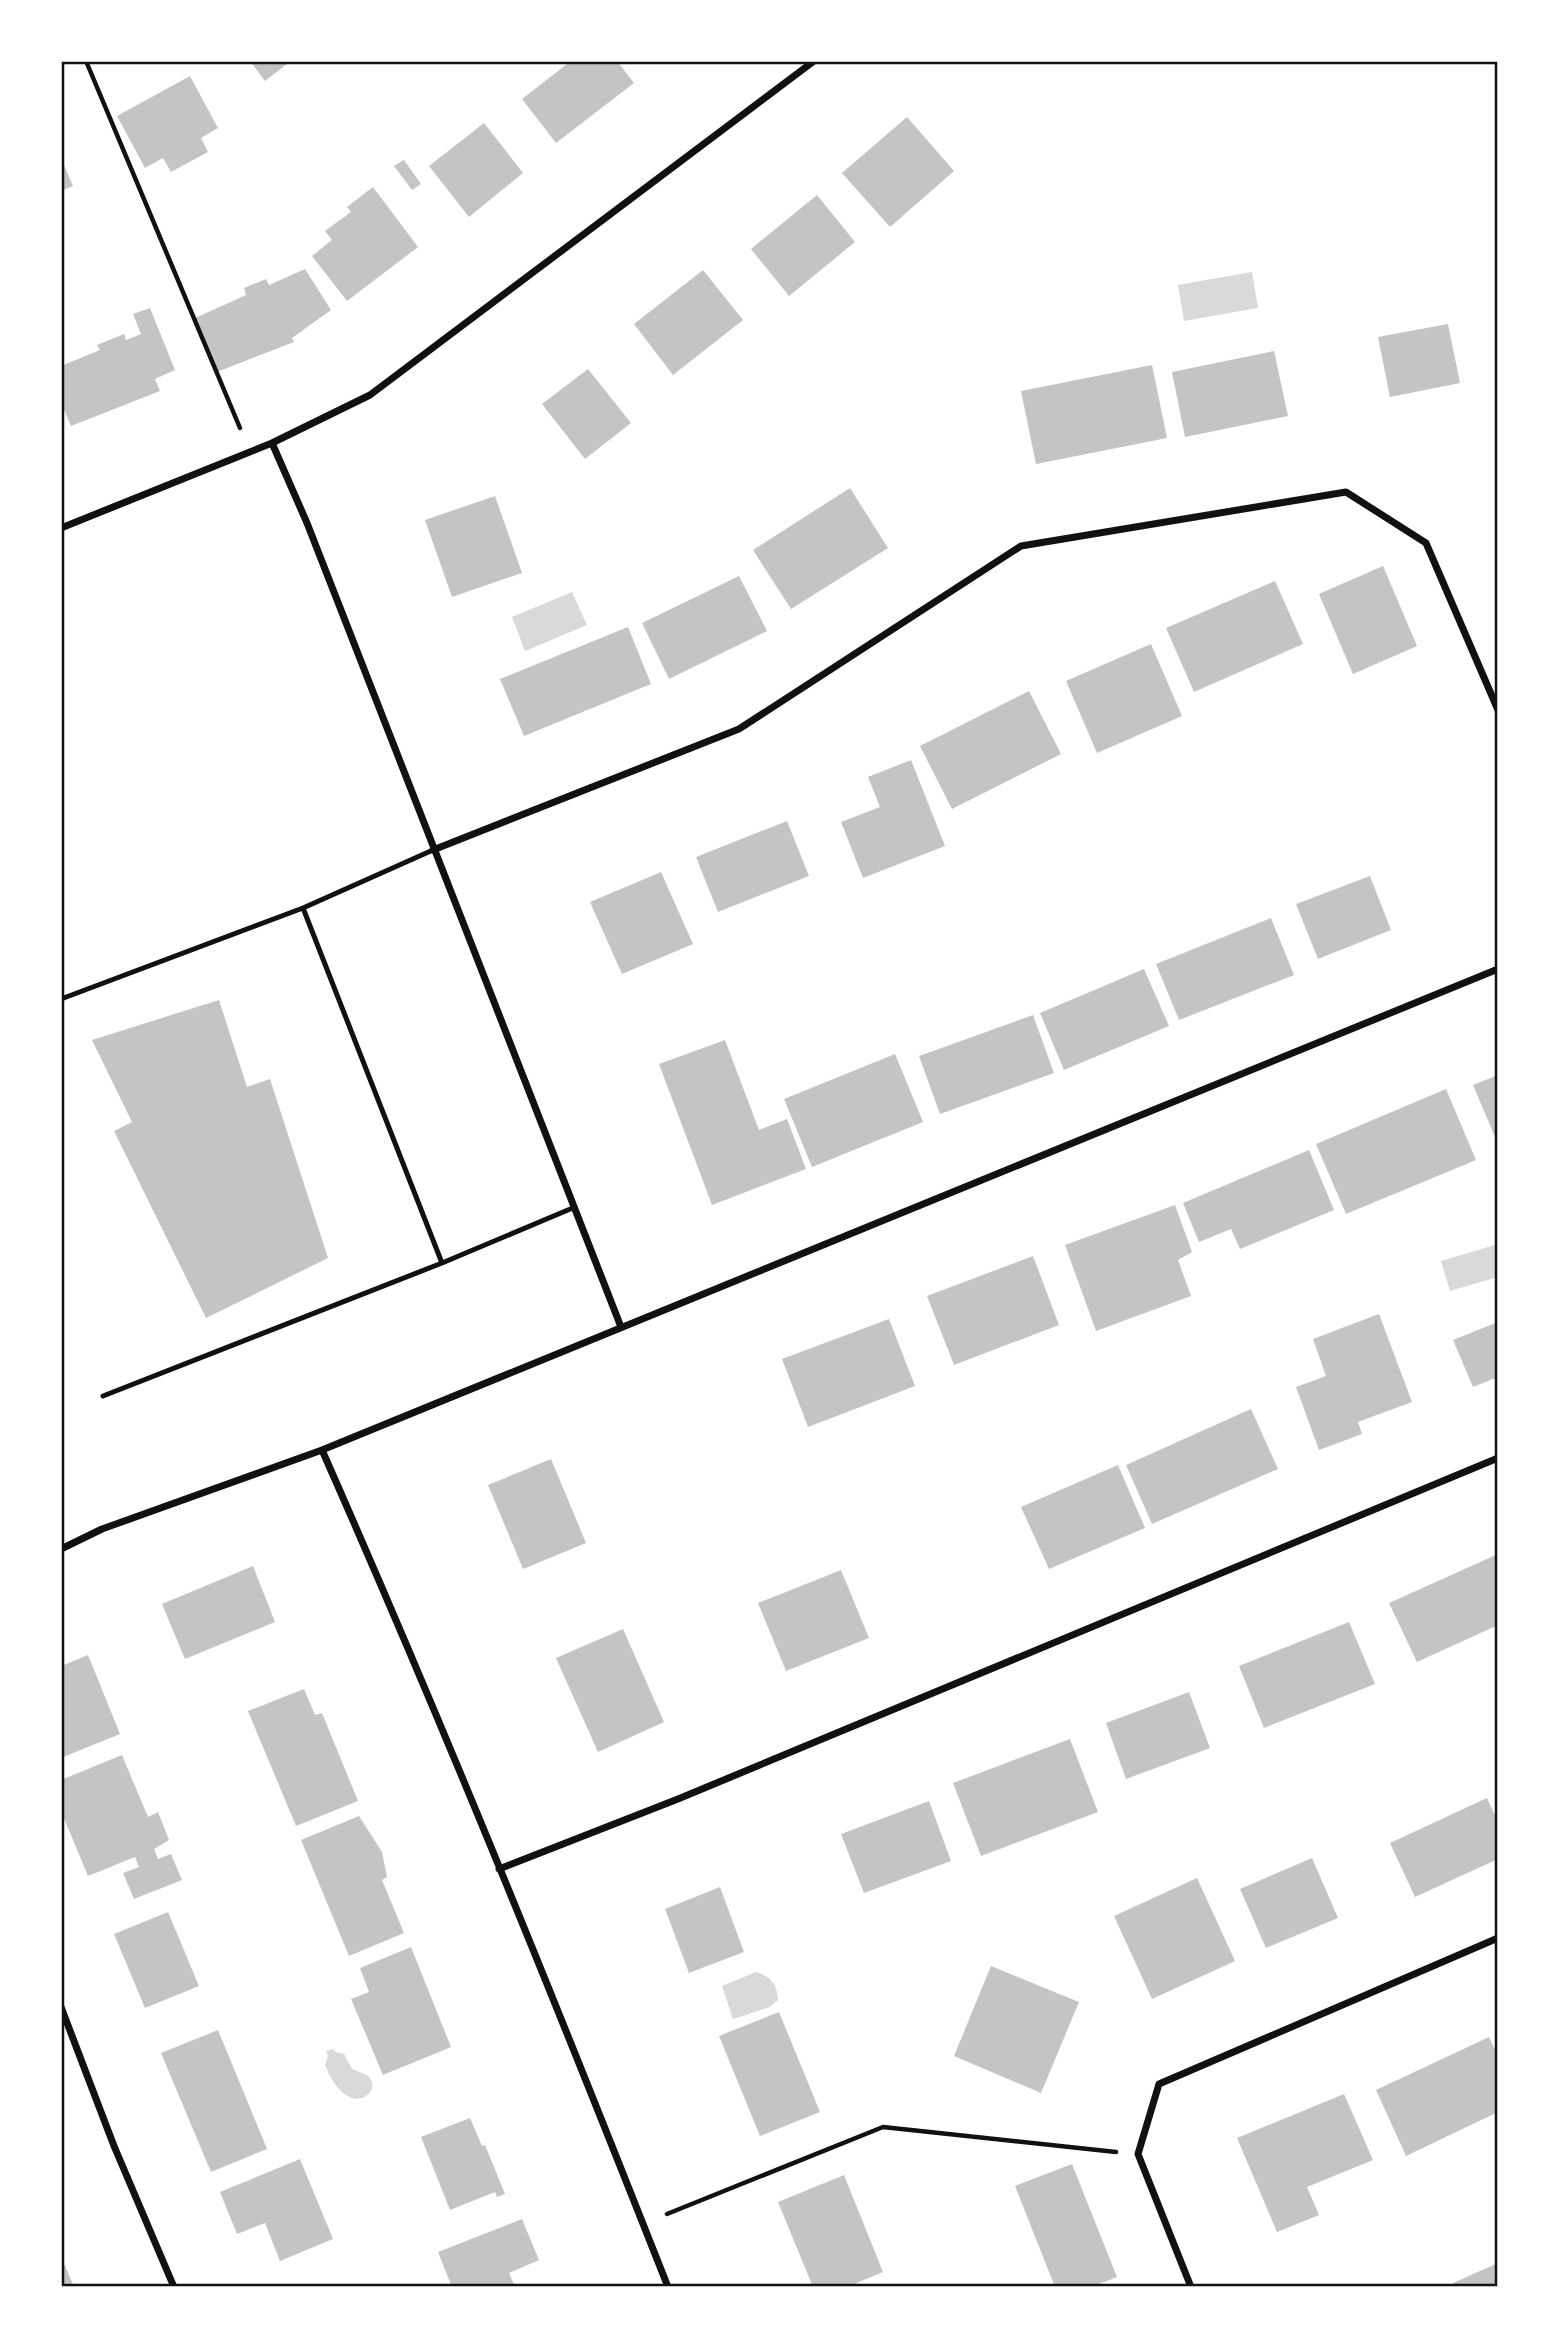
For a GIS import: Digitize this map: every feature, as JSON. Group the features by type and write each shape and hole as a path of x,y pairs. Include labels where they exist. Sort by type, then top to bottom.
{"street":[{"path":"61,528 272,443 370,395 814,61"},
{"path":"272,443 307,523 621,1327"},
{"path":"433,850 738,729 1021,546 1346,492 1426,543 1498,710"},
{"path":"61,1549 102,1529 322,1450 1498,969"},
{"path":"322,1450 531,1941 668,2287"},
{"path":"499,1869 678,1799 1498,1458"},
{"path":"1191,2287 1138,2154 1158,2084 1498,1938"},
{"path":"61,2007 114,2146 174,2287"}],"lane":[{"path":"61,999 303,908 433,850"},
{"path":"303,908 442,1263"},
{"path":"103,1396 442,1263 576,1207"}],"path":[{"path":"86,61 250,450"},
{"path":"643,2224 883,2127 1138,2154"}],"shaded area":[{"path":"1252,272 1258,308 1184,321 1178,285"},
{"path":"572,592 587,625 525,651 512,617"},
{"path":"1495,1245 1498,1254 1498,1277 1450,1291 1441,1261"},
{"path":"756,1972 773,1982 778,2000 770,2007 733,2019 722,1986"},
{"path":"333,2049 344,2054 352,2069 368,2076 372,2089 368,2095 353,2098 334,2083 325,2065 328,2056 326,2051"}],"building":[{"path":"250,61 291,61 265,81"},
{"path":"571,61 617,61 634,83 556,143 522,99"},
{"path":"190,76 218,128 201,138 208,152 171,172 163,158 145,168 117,116"},
{"path":"907,117 954,171 890,227 842,173"},
{"path":"484,123 523,173 469,217 429,166"},
{"path":"61,158 73,186 61,191"},
{"path":"404,160 421,184 412,190 394,166"},
{"path":"373,187 418,247 347,301 312,256 332,240 325,231 351,212 347,207"},
{"path":"817,195 855,242 789,296 751,249"},
{"path":"305,269 331,310 292,338 294,342 217,372 195,318 246,295 244,288 266,279 269,285"},
{"path":"703,270 743,320 673,375 634,324"},
{"path":"150,308 175,370 155,379 160,391 71,426 61,402 61,366 100,350 97,345 124,334 126,340 141,334 133,314"},
{"path":"1448,324 1460,383 1390,397 1378,337"},
{"path":"1274,351 1288,416 1185,437 1172,372"},
{"path":"1152,365 1167,438 1036,464 1021,391"},
{"path":"588,369 631,423 585,459 542,404"},
{"path":"850,488 888,548 791,609 753,550"},
{"path":"495,496 522,573 452,597 425,520"},
{"path":"1383,566 1417,646 1353,674 1319,594"},
{"path":"739,576 767,631 669,679 642,623"},
{"path":"1275,581 1303,644 1194,692 1166,628"},
{"path":"628,627 651,684 524,736 500,679"},
{"path":"1151,644 1182,716 1097,753 1066,681"},
{"path":"1029,691 1061,754 952,809 920,746"},
{"path":"911,760 945,846 863,878 841,822 880,807 868,777"},
{"path":"787,821 809,876 718,912 696,857"},
{"path":"661,872 693,944 622,974 590,902"},
{"path":"1370,876 1391,930 1318,959 1296,904"},
{"path":"1271,918 1294,975 1179,1020 1156,964"},
{"path":"1144,969 1169,1026 1064,1070 1040,1013"},
{"path":"219,1000 247,1087 270,1079 328,1258 206,1318 114,1131 132,1122 92,1040"},
{"path":"1033,1015 1054,1073 940,1114 919,1056"},
{"path":"725,1040 759,1130 787,1119 806,1169 712,1205 659,1064"},
{"path":"895,1054 923,1122 812,1167 784,1099"},
{"path":"1498,1075 1498,1144 1473,1085"},
{"path":"1446,1089 1476,1160 1346,1214 1316,1144"},
{"path":"1309,1150 1334,1210 1240,1249 1231,1229 1199,1242 1183,1203"},
{"path":"1175,1205 1192,1252 1178,1260 1191,1296 1096,1331 1065,1245"},
{"path":"1033,1256 1059,1325 954,1365 927,1296"},
{"path":"1379,1314 1412,1402 1358,1422 1362,1434 1319,1450 1296,1387 1326,1376 1313,1339"},
{"path":"889,1319 915,1386 808,1427 782,1359"},
{"path":"1498,1322 1498,1377 1473,1387 1453,1340"},
{"path":"1251,1409 1278,1469 1152,1524 1126,1465"},
{"path":"551,1459 586,1543 523,1569 488,1485"},
{"path":"1118,1465 1145,1528 1049,1569 1021,1507"},
{"path":"1498,1554 1498,1625 1417,1662 1389,1603"},
{"path":"253,1566 275,1622 185,1659 162,1604"},
{"path":"841,1570 869,1638 786,1671 758,1603"},
{"path":"1349,1622 1375,1684 1264,1728 1239,1666"},
{"path":"623,1629 664,1722 598,1752 556,1658"},
{"path":"88,1655 120,1734 61,1758 61,1666"},
{"path":"304,1689 315,1715 322,1713 358,1801 296,1826 248,1711"},
{"path":"1189,1692 1210,1748 1126,1779 1106,1723"},
{"path":"1070,1739 1098,1812 981,1856 953,1783"},
{"path":"122,1755 148,1817 158,1812 169,1840 154,1849 158,1859 171,1854 182,1880 134,1899 123,1873 139,1867 135,1857 88,1876 61,1811 61,1780"},
{"path":"1487,1798 1498,1822 1498,1859 1415,1897 1390,1843"},
{"path":"929,1801 951,1861 864,1893 841,1834"},
{"path":"359,1816 382,1852 387,1877 382,1880 404,1933 349,1956 301,1840"},
{"path":"1312,1858 1338,1918 1266,1948 1240,1889"},
{"path":"1197,1878 1235,1961 1152,1999 1114,1916"},
{"path":"720,1887 744,1952 689,1973 665,1909"},
{"path":"168,1912 199,1986 145,2008 114,1934"},
{"path":"411,1947 451,2047 383,2075 351,1999 369,1992 360,1968"},
{"path":"991,1966 1079,2002 1041,2093 954,2056"},
{"path":"779,2012 820,2112 760,2136 719,2036"},
{"path":"218,2030 267,2149 211,2172 161,2053"},
{"path":"1489,2037 1498,2056 1498,2112 1406,2156 1376,2090"},
{"path":"1344,2094 1373,2160 1307,2187 1319,2215 1277,2232 1237,2138"},
{"path":"470,2118 482,2146 485,2145 505,2194 497,2197 495,2192 450,2210 421,2137"},
{"path":"300,2159 333,2239 280,2261 265,2223 237,2234 220,2192"},
{"path":"1072,2164 1117,2277 1091,2287 1055,2287 1015,2186"},
{"path":"844,2175 883,2272 847,2287 813,2287 778,2202"},
{"path":"522,2219 539,2260 509,2273 515,2287 452,2287 438,2252"},
{"path":"1498,2263 1498,2287 1454,2287 1453,2283"},
{"path":"65,2265 74,2287 61,2287 61,2267"}]}
